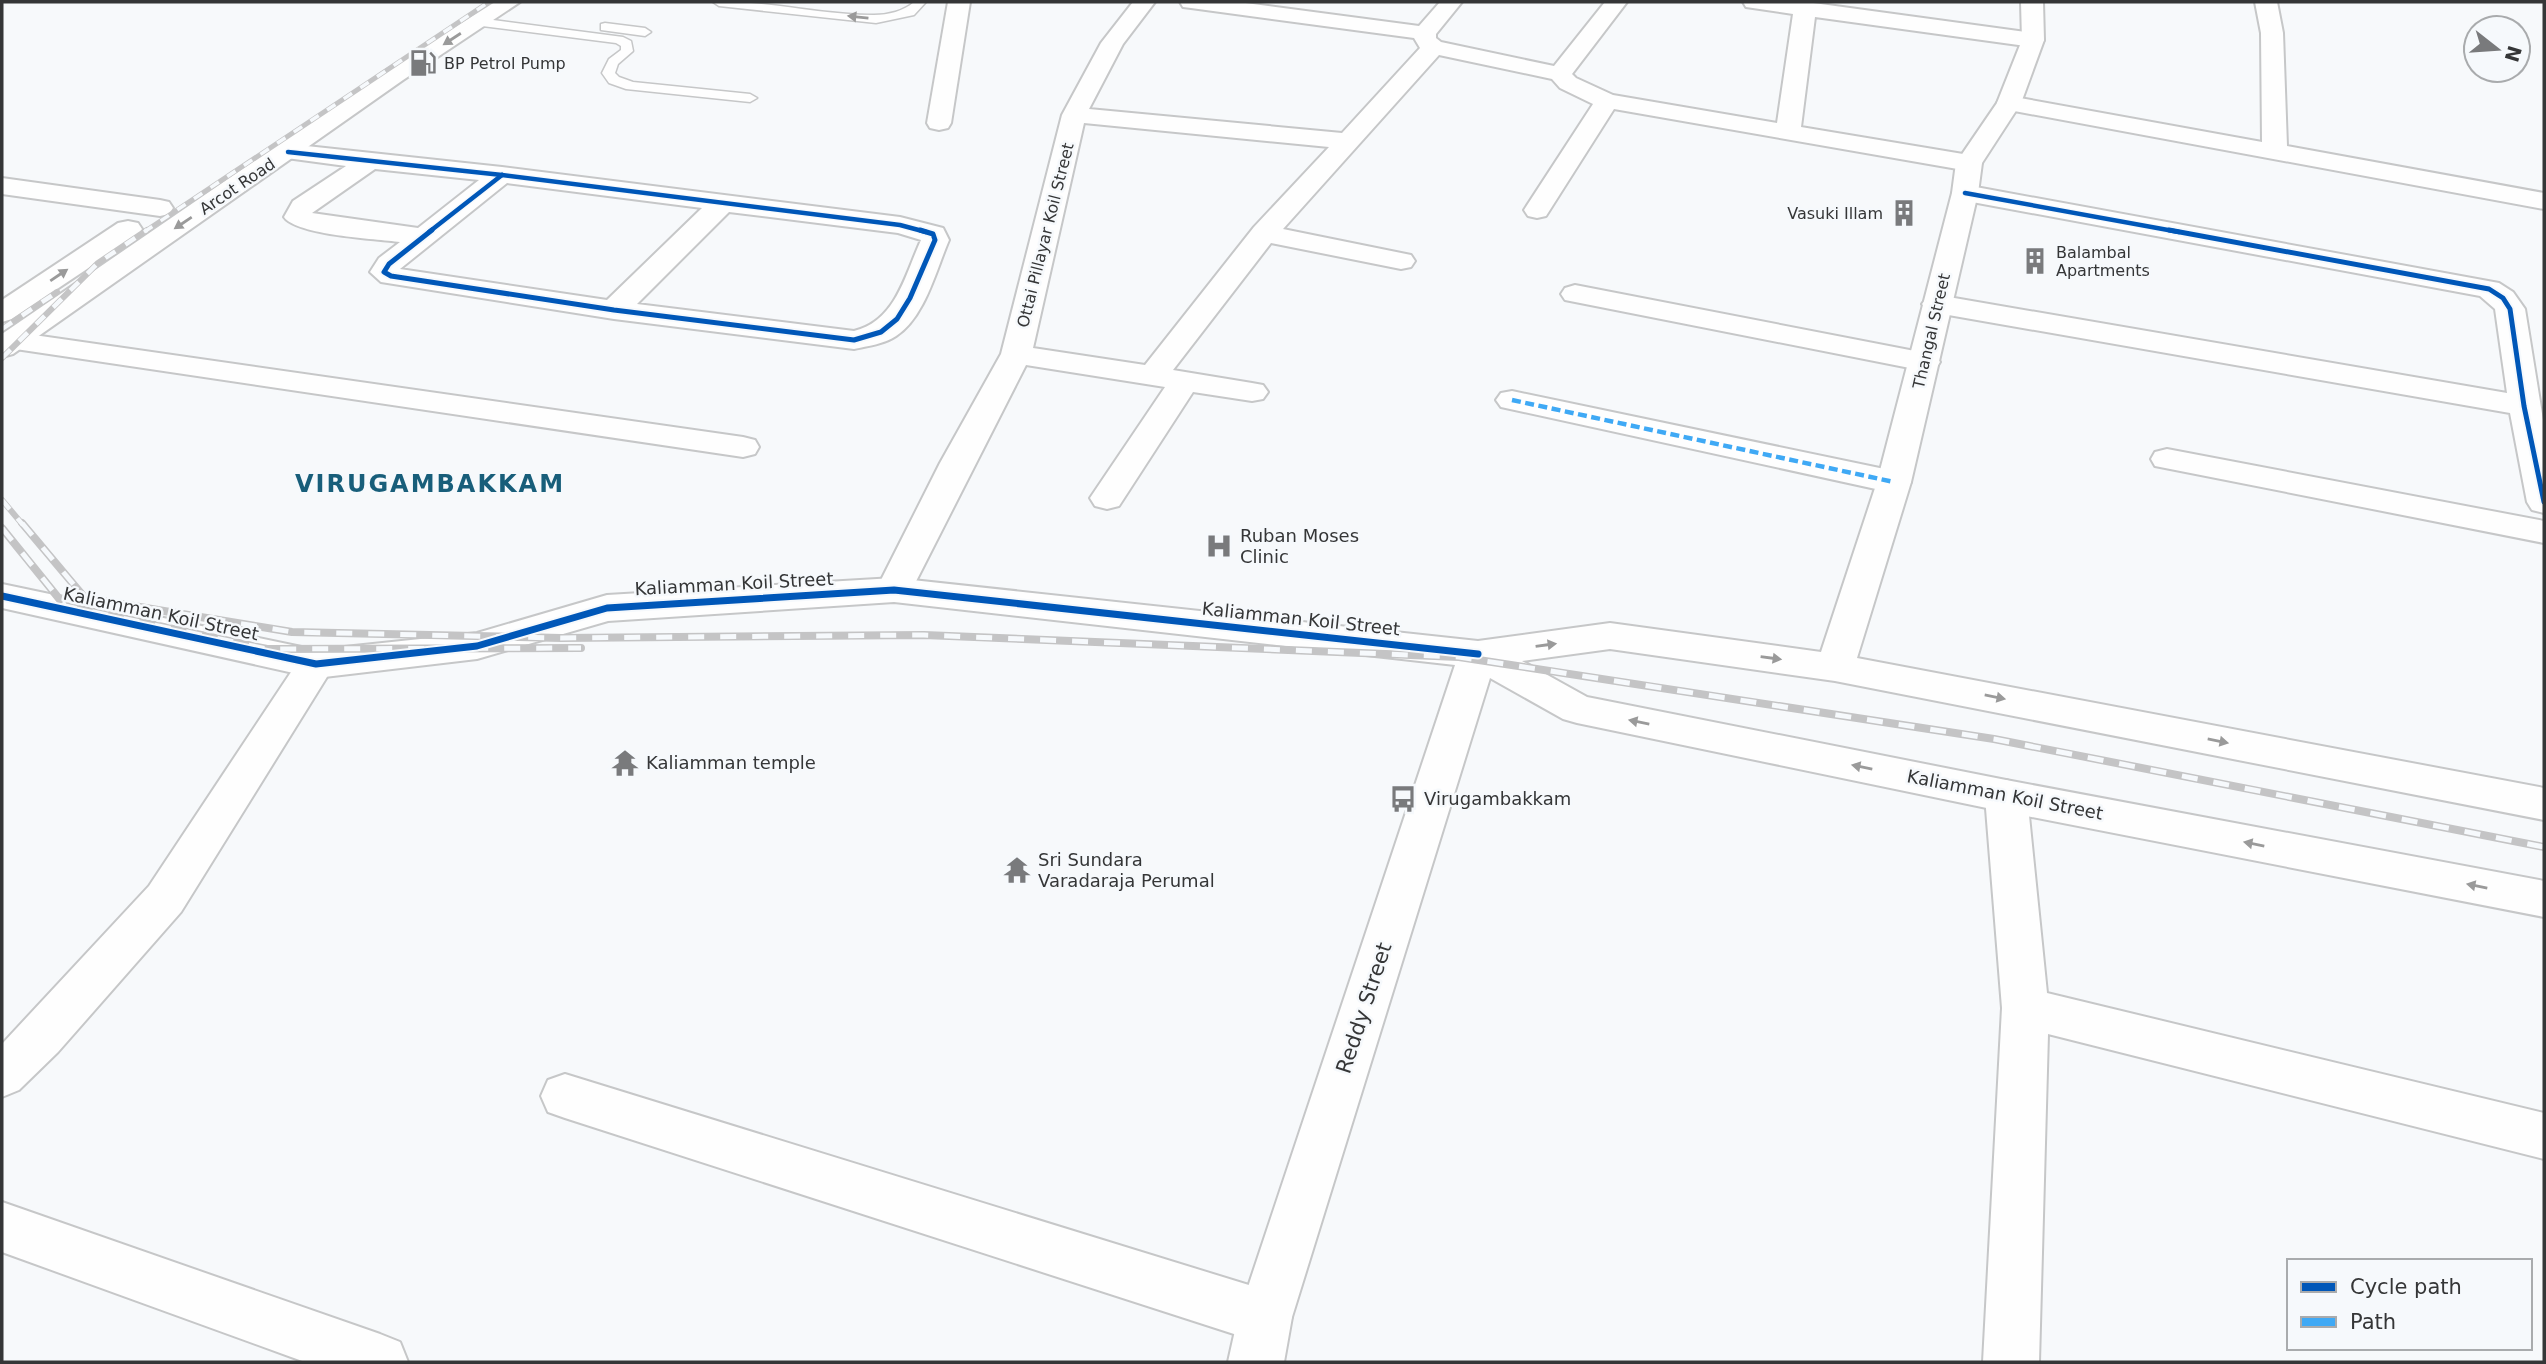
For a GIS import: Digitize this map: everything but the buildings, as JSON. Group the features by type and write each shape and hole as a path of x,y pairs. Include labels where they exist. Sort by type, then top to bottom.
{"street":[{"path":"939,123 959,2"},
{"name":"Ottai Pillayar Koil Street","path":"894,590 957,463 1016,354 1074,115 1112,43 1144,2"},
{"path":"1191,2 1429,40 1560,74 1568,83 1607,101 1969,163"},
{"path":"1154,374 1264,233 1349,141 1429,40 1451,2"},
{"path":"1560,74 1616,2"},
{"path":"1754,2 2033,40"},
{"name":"Thangal Street","path":"1835,667 1894,482 1965,193 1969,163 2009,103 2033,40 2032,2"},
{"path":"2266,2 2272,33 2275,153"},
{"path":"1788,134 1805,8"},
{"name":"Arcot Road","path":"5,334 288,152 487,10"},
{"name":"Arcot Road","path":"5,334 160,208 487,10"},
{"path":"1537,210 1607,101"},
{"path":"2009,103 2544,201"},
{"path":"1074,115 1349,141"},
{"path":"288,152 502,175 913,227 933,233 935,240 900,315 888,328 877,334 853,340 614,310 391,276 384,272 502,175"},
{"path":"370,161 302,207 297,217 312,222 424,237"},
{"path":"2,186 160,208"},
{"path":"1965,193 2489,289 2503,298 2510,309 2524,406 2544,502"},
{"path":"614,310 723,203"},
{"path":"1264,233 1401,261"},
{"path":"1575,294 1924,362"},
{"path":"1937,304 2524,406"},
{"path":"5,334 744,447"},
{"path":"1016,354 1154,374 1252,392"},
{"path":"1107,498 1185,381"},
{"path":"1512,400 1894,482"},
{"path":"2167,459 2544,532"},
{"name":"Kaliamman Koil Street","path":"2,596 316,664 477,646 607,608 894,590 1478,654 1610,636 1835,667 2544,804"},
{"name":"Kaliamman Koil Street","path":"1478,654 1577,709 2006,796 2544,899"},
{"name":"Reddy Street","path":"1260,1340 1478,654"},
{"path":"2,1075 41,1037 165,899 316,664"},
{"path":"2006,796 2025,1009 2011,1362"},
{"path":"2025,1009 2544,1136"},
{"path":"565,1096 1260,1340"},
{"path":"2,1227 380,1362"}],"lane":[{"path":"719,2 876,19 909,12 920,2"},
{"path":"487,10 645,32"},
{"path":"487,10 627,44 627,51 613,62 608,73 614,80 631,86 750,98"}],"railway":[{"path":"147,230 489,2"},
{"path":"2,358 98,263 147,230"},
{"path":"2,329 57,292"},
{"path":"2,500 23,525"},
{"path":"22,523 85,598 292,632 561,638 924,635 1459,657 1994,739 2544,847"},
{"path":"2,528 65,606 267,649 581,648"}],"marked path":[{"path":"1512,400 1894,482"}],"cycle path":[{"path":"288,152 502,175 900,225 933,234 935,240 910,298 897,319 881,332 854,340 614,310 391,276 384,272 389,264 502,175"},
{"path":"1965,193 2489,289 2503,298 2510,309 2524,406 2544,502"},
{"path":"2,596 316,664 477,646 607,608 894,590 1478,654"}],"place":[{"name":"BP Petrol Pump","path":"423,63"},
{"name":"Vasuki Illam","path":"1904,213"},
{"name":"Balambal Apartments","path":"2035,261"},
{"name":"Ruban Moses Clinic","path":"1219,546"},
{"name":"Kaliamman temple","path":"625,763"},
{"name":"Virugambakkam","path":"1403,799"},
{"name":"Sri Sundara Varadaraja Perumal","path":"1017,870"}],"district":[{"name":"VIRUGAMBAKKAM","path":"430,484"}]}
